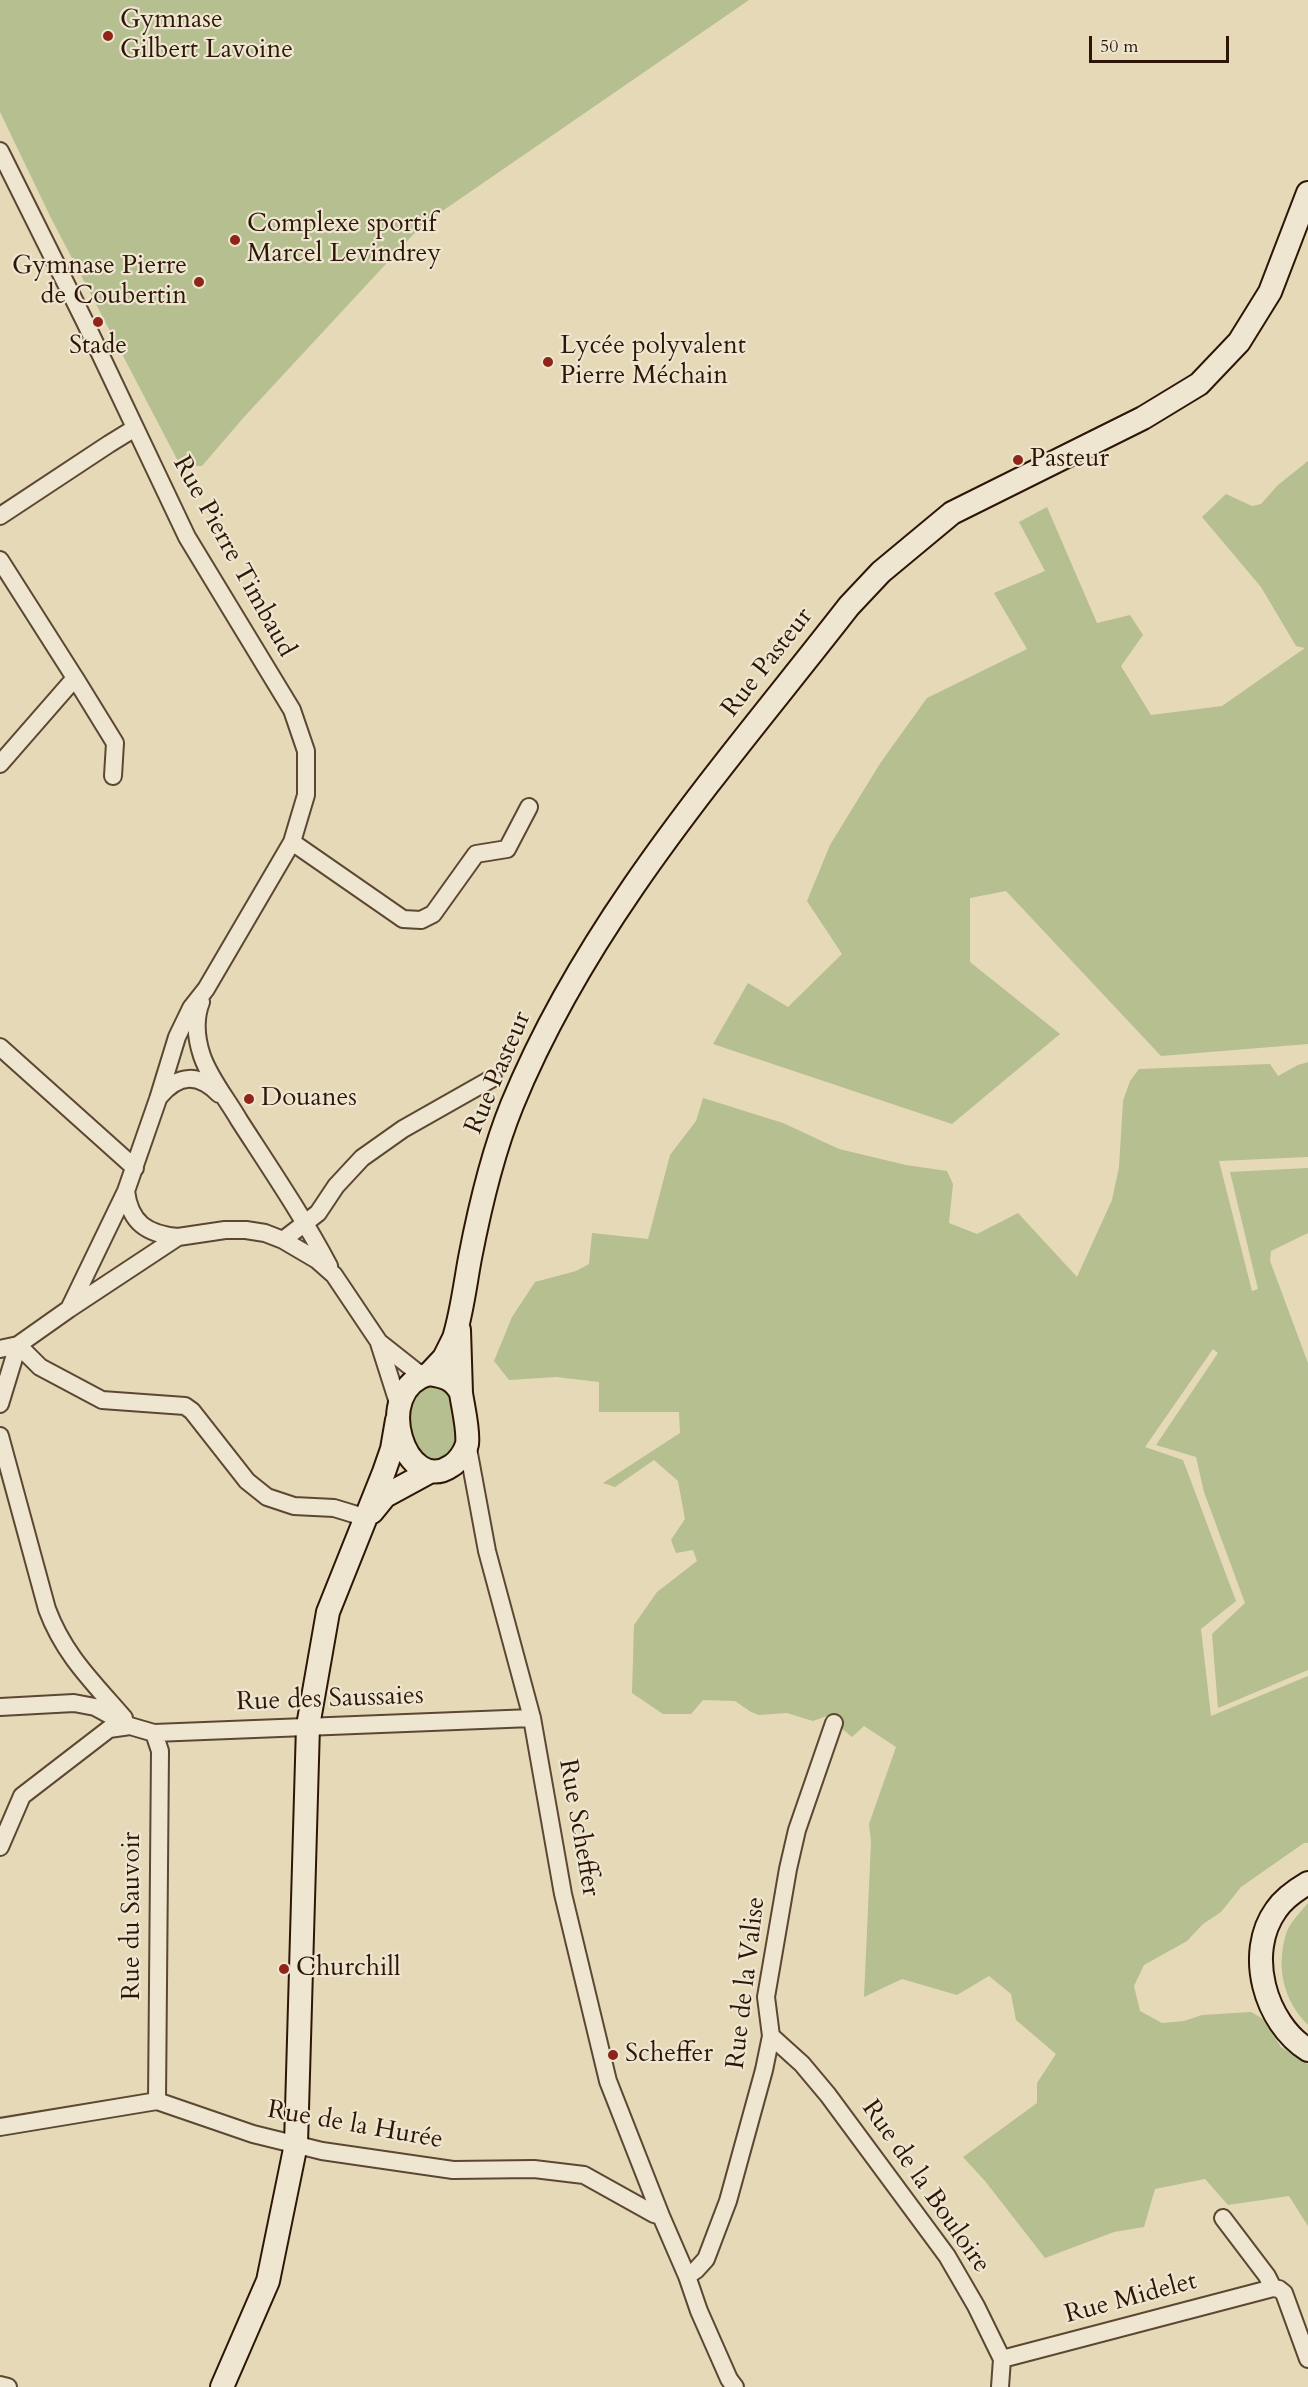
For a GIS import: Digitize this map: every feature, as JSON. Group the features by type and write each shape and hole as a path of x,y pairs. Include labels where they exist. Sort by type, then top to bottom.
{"main road":[{"name":"Rue Pasteur","path":"426,1375 439,1365 449,1351 459,1323 485,1191 512,1105 550,1021 579,969 660,847 849,606 910,546 952,513 1143,418 1199,384 1239,342 1269,292 1308,193"},
{"name":"Rue Pasteur","path":"459,1323 461,1393"},
{"path":"222,2387 268,2282 296,2144 308,1726 328,1612 367,1518 392,1449 404,1392 409,1385 426,1375 453,1381 461,1393 467,1443 462,1455 452,1466 431,1471 385,1496 367,1518"},
{"path":"398,1415 404,1451 418,1465 431,1471"},
{"path":"1308,1883 1286,1898 1276,1910 1266,1932 1262,1960 1263,1982 1275,2017 1283,2030 1308,2050"}],"street":[{"name":"Rue Pierre Timbaud","path":"0,151 187,537 292,710 300,730 306,751 306,795 292,842 206,989 198,1010 197,1040 203,1059 228,1103 306,1223 334,1275"},
{"path":"0,516 135,429"},
{"path":"0,560 115,743 113,776"},
{"path":"0,764 75,678"},
{"path":"292,842 403,919 421,920 433,914 476,854 507,849 529,807"},
{"name":"Rue Pierre Timbaud","path":"69,1309 126,1191 177,1036 190,1008 206,989"},
{"path":"0,1047 135,1168"},
{"path":"283,1240 318,1213 336,1186 362,1158 403,1129 494,1078"},
{"path":"158,1099 175,1082 194,1079 211,1086 228,1103"},
{"path":"126,1191 130,1211 139,1223 151,1231 178,1237 215,1231 246,1230 265,1233 283,1240 317,1260 334,1275 379,1342 398,1415"},
{"path":"0,1349 18,1346 69,1309 178,1237"},
{"path":"379,1342 426,1375"},
{"path":"0,1404 2,1390 18,1346"},
{"path":"18,1346 40,1367 102,1400 185,1406 192,1411 247,1481 267,1497 294,1506 334,1508 367,1518"},
{"path":"0,1436 47,1609 55,1630 69,1654 130,1726"},
{"name":"Rue Scheffer","path":"467,1443 487,1551 532,1718 563,1894 608,2081 714,2347 735,2387"},
{"name":"Rue des Saussaies","path":"0,1707 74,1703 94,1707 130,1726 154,1733 532,1718"},
{"name":"Rue de la Valise","path":"687,2276 706,2259 728,2201 764,2070 771,2036 766,1997 788,1869 797,1830 834,1723"},
{"path":"0,1847 22,1796 109,1729 130,1726"},
{"name":"Rue du Sauvoir","path":"154,1733 160,1751 157,2101"},
{"name":"Rue de la Bouloire","path":"771,2036 802,2064 828,2095 947,2256 976,2306 1002,2359"},
{"name":"Rue de la Hurée","path":"0,2127 157,2101 253,2134 322,2151 453,2170 534,2169 584,2175 661,2216"},
{"path":"1223,2218 1267,2276 1273,2288 1284,2293 1308,2359"},
{"name":"Rue Midelet","path":"1002,2359 1273,2288"},
{"path":"1000,2387 1002,2359"},
{"path":"0,2385 8,2387"}],"green space":[{"name":"Complexe sportif Marcel Levindrey","path":"0,0 749,0 422,225 244,417 202,466 180,465 51,218 0,112"},
{"path":"1308,461 1308,1044 1161,1056 1006,891 970,898 970,962 1060,1034 952,1124 713,1044 748,983 788,1007 842,954 807,901 830,845 881,762 927,698 1027,649 994,593 1045,571 1019,522 1047,507 1097,623 1130,615 1143,635 1121,666 1151,715 1222,706 1305,648 1296,646 1261,587 1202,517 1226,494 1252,506 1261,504 1278,485"},
{"path":"1308,1062 1308,1157 1219,1161 1252,1291 1258,1289 1230,1172 1308,1168 1308,1233 1271,1251 1270,1261 1308,1363 1308,1670 1218,1708 1212,1634 1245,1603 1204,1492 1196,1457 1156,1445 1218,1353 1213,1349 1145,1447 1183,1460 1236,1601 1201,1629 1211,1716 1308,1676 1308,1843 1304,1843 1241,1887 1221,1912 1203,1924 1187,1941 1144,1965 1134,1986 1140,2011 1162,2023 1184,2021 1202,2015 1251,2012 1263,2019 1281,2047 1308,2064 1308,2226 1289,2196 1228,2205 1205,2179 1155,2189 1144,2227 1114,2232 1045,2258 985,2181 963,2157 1037,2103 1037,2083 1056,2054 1016,2020 1011,1994 989,1976 957,1995 902,1979 864,1997 871,1842 869,1824 896,1747 864,1726 852,1737 827,1716 813,1721 787,1713 759,1715 735,1701 703,1700 691,1714 663,1714 632,1693 634,1625 657,1592 697,1561 693,1550 676,1553 671,1540 685,1519 678,1481 654,1460 615,1487 603,1483 680,1433 679,1412 599,1412 599,1382 556,1377 509,1380 494,1361 512,1317 535,1282 576,1271 589,1264 592,1233 648,1239 670,1155 696,1121 703,1098 783,1123 839,1149 906,1165 947,1171 953,1184 949,1223 977,1234 1018,1213 1077,1277 1112,1200 1119,1167 1123,1101 1130,1081 1139,1069 1270,1064 1278,1076"},
{"path":"428,1381 452,1392 459,1446 452,1454 430,1462 417,1456 406,1416 417,1385"},
{"path":"1308,1903 1308,2025 1299,2015 1287,1994 1282,1959 1288,1930"}],"place":[{"name":"Gymnase Gilbert Lavoine","path":"108,36"},
{"name":"Complexe sportif Marcel Levindrey","path":"235,240"},
{"name":"Gymnase Pierre de Coubertin","path":"199,282"},
{"name":"Stade","path":"98,322"},
{"name":"Lycée polyvalent Pierre Méchain","path":"548,362"},
{"name":"Pasteur","path":"1018,460"},
{"name":"Douanes","path":"249,1099"},
{"name":"Churchill","path":"284,1969"},
{"name":"Scheffer","path":"613,2055"}]}
